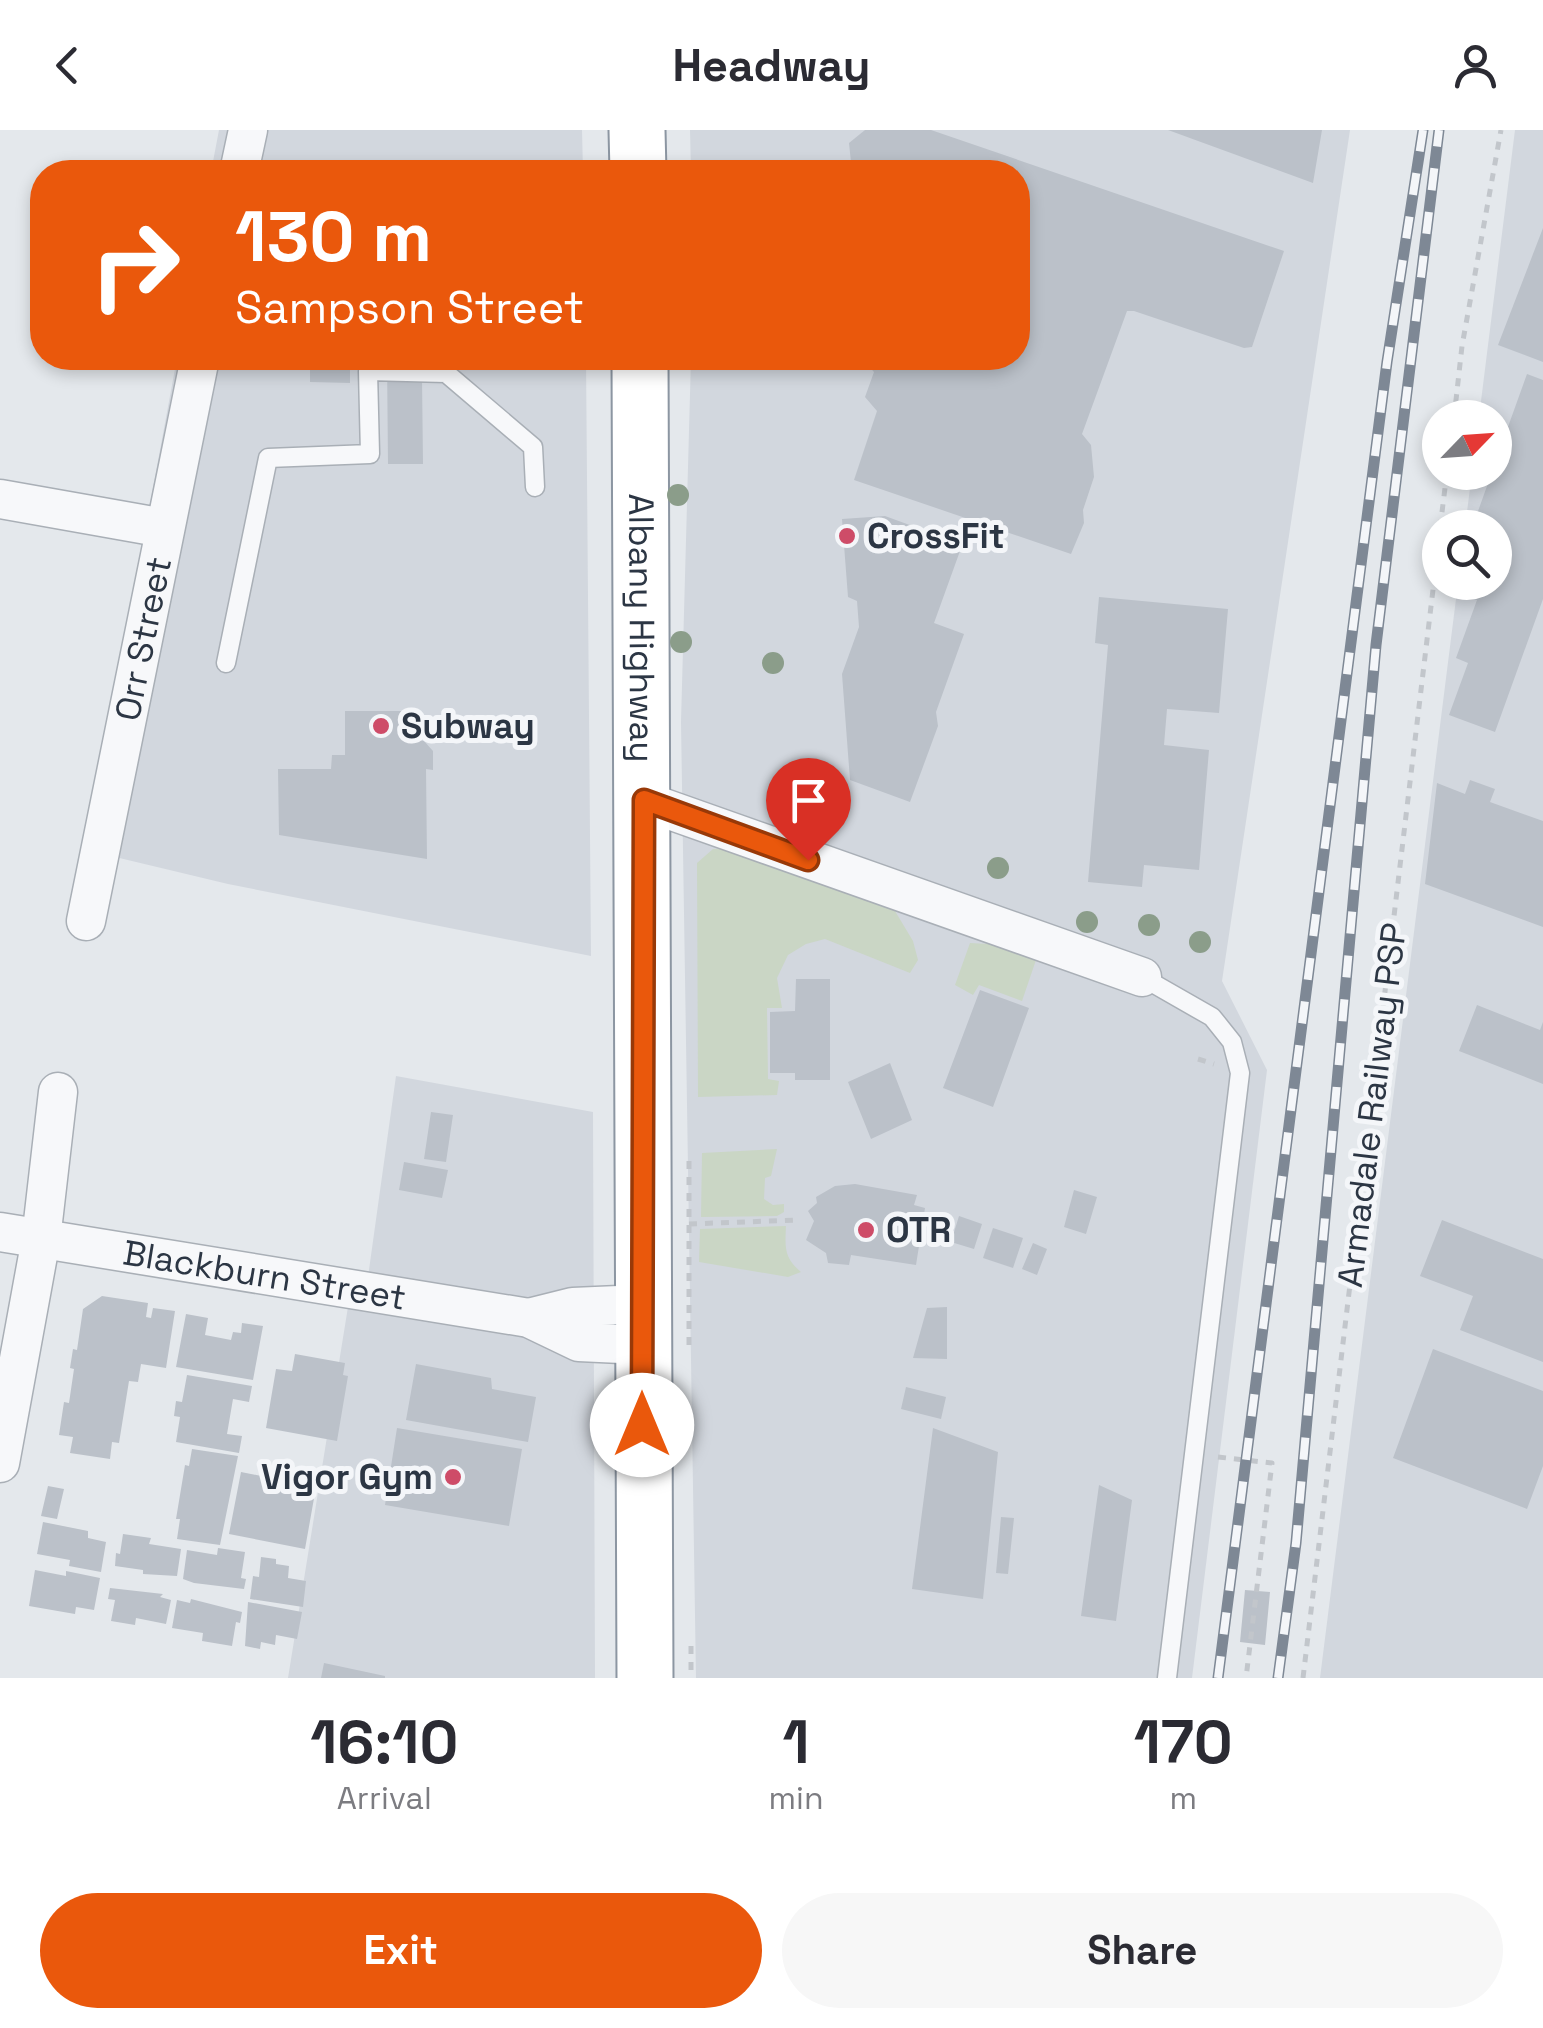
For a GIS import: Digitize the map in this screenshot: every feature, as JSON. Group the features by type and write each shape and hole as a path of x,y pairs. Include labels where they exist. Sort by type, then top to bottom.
{"highway":[{"path":"637,130 638,160"},
{"name":"Albany Highway","path":"640,370 646,1678"}],"street":[{"path":"242,160 248,130"},
{"name":"Orr Street","path":"86,921 197,370"},
{"path":"0,499 164,528"},
{"path":"644,800 1142,977"},
{"path":"0,1463 41,1239 58,1092"},
{"name":"Blackburn Street","path":"0,1232 529,1318 579,1342 642,1325"}],"lane":[{"path":"226,664 268,458 370,454 368,371 446,373 533,448 536,487"},
{"path":"1142,977 1212,1017 1232,1042 1240,1073 1167,1678"}],"path":[{"path":"1456,400 1501,130"},
{"name":"Armadale Railway PSP","path":"1303,1678 1432,600"},
{"path":"689,1224 798,1220"},
{"path":"1218,1457 1272,1464 1246,1678"}],"shaded area":[{"path":"219,130 582,130 583,160 213,160"},
{"path":"690,130 1350,130 1222,981 1267,1070 1192,1678 696,1678 681,722 691,370 1030,370 1030,160 691,160"},
{"path":"1515,130 1543,130 1543,1678 1320,1678 1456,600 1512,600 1512,510 1467,510 1470,490 1512,490 1512,400 1481,400"},
{"path":"175,370 586,370 591,956 228,884 86,850"},
{"path":"396,1076 593,1112 595,1678 288,1678 353,1276 368,1277"}],"green space":[{"path":"730,848 892,906 913,941 918,960 910,973 825,939 788,955 777,978 782,1008 767,1008 768,1079 779,1081 777,1095 698,1097 697,863 713,849"},
{"path":"970,943 989,944 1036,960 1022,1001 979,985 973,995 955,985"},
{"path":"777,1149 771,1176 765,1178 764,1199 773,1205 784,1204 784,1212 777,1216 701,1217 702,1153"},
{"path":"786,1226 787,1252 801,1272 788,1277 699,1262 700,1229"}],"building":[{"path":"865,130 931,130 1019,160 851,160 849,143"},
{"path":"1168,130 1322,130 1313,183"},
{"path":"1030,164 1284,251 1252,347 1244,348 1127,311 1082,434 1091,445 1094,477 1083,510 1084,523 1071,554 854,480 877,411 865,397 874,372 1030,370"},
{"path":"1543,228 1543,362 1498,345"},
{"path":"310,370 350,370 350,383 310,382"},
{"path":"387,370 438,370 438,378 422,378 423,464 388,464"},
{"path":"1527,374 1543,380 1543,599 1495,732 1449,715 1468,663 1456,658 1477,600 1512,600 1512,510 1478,510 1486,490 1512,490 1512,416"},
{"path":"885,516 959,543 960,551 934,623 964,634 936,712 938,726 910,802 850,780 842,674 859,627 857,601 848,597 842,519"},
{"path":"1099,597 1228,609 1219,713 1167,709 1164,745 1209,750 1199,870 1144,865 1142,887 1088,882 1108,645 1095,643"},
{"path":"345,711 416,711 416,740 424,741 433,751 433,770 426,769 427,859 279,835 278,769 331,769 332,755 345,755"},
{"path":"1470,780 1495,789 1490,802 1543,821 1543,927 1425,884 1437,783 1465,794"},
{"path":"796,979 830,979 830,1080 795,1080 795,1073 770,1073 770,1012 795,1011"},
{"path":"980,990 1029,1008 993,1107 943,1088"},
{"path":"1477,1005 1540,1030 1543,1022 1543,1084 1459,1051"},
{"name":"OTR","path":"890,1063 912,1120 871,1139 848,1082"},
{"path":"431,1112 453,1115 446,1162 424,1159"},
{"path":"404,1162 448,1170 442,1198 399,1190"},
{"name":"OTR","path":"855,1184 917,1195 914,1205 925,1208 916,1265 851,1255 849,1265 828,1263 826,1253 806,1240 814,1221 808,1211 817,1203 816,1197 835,1186"},
{"path":"1074,1190 1097,1197 1086,1234 1064,1227"},
{"path":"959,1216 982,1224 974,1249 951,1242"},
{"path":"1442,1220 1543,1259 1543,1362 1460,1330 1473,1296 1420,1276"},
{"path":"993,1228 1023,1238 1013,1268 983,1258"},
{"path":"1033,1243 1047,1249 1037,1275 1022,1269"},
{"path":"102,1296 148,1303 146,1317 151,1318 153,1308 175,1311 166,1368 141,1364 138,1382 129,1381 119,1443 112,1442 110,1459 70,1453 73,1437 59,1435 64,1402 69,1403 74,1369 70,1368 83,1309"},
{"path":"947,1307 947,1359 913,1358 927,1308"},
{"path":"186,1314 208,1318 205,1335 231,1340 233,1332 241,1333 242,1323 263,1326 253,1380 176,1367"},
{"path":"1433,1349 1543,1391 1543,1466 1527,1509 1393,1458"},
{"path":"295,1354 345,1363 343,1375 348,1376 337,1441 266,1428 276,1369 292,1371"},
{"path":"416,1364 491,1378 492,1389 536,1397 528,1442 406,1420"},
{"path":"187,1375 252,1386 249,1402 233,1399 227,1434 242,1436 239,1453 176,1442 180,1417 174,1416 176,1401 182,1402"},
{"path":"906,1387 946,1397 941,1419 901,1409"},
{"name":"Vigor Gym","path":"397,1428 522,1449 509,1526 385,1505"},
{"path":"933,1428 998,1452 983,1599 912,1589"},
{"path":"192,1449 238,1456 220,1545 177,1539 180,1519 176,1519 185,1465 189,1466"},
{"path":"241,1472 316,1487 305,1549 229,1534"},
{"path":"1099,1485 1132,1500 1116,1621 1081,1616"},
{"path":"48,1486 64,1489 57,1519 41,1516"},
{"path":"1001,1517 1014,1518 1008,1574 996,1573"},
{"path":"43,1522 88,1531 88,1538 106,1542 101,1572 69,1566 70,1560 37,1554"},
{"path":"123,1534 151,1538 149,1544 181,1549 177,1576 143,1574 143,1570 115,1566"},
{"path":"218,1548 245,1552 241,1578 246,1579 244,1589 183,1579 187,1550 217,1555"},
{"path":"261,1557 289,1566 288,1578 306,1581 303,1607 250,1599 253,1576 259,1577"},
{"path":"35,1570 100,1578 94,1610 76,1607 75,1614 29,1606"},
{"path":"110,1588 163,1594 160,1597 171,1600 166,1624 136,1618 135,1625 111,1621 115,1600 108,1599"},
{"path":"1245,1590 1270,1592 1265,1645 1240,1642"},
{"path":"191,1599 242,1612 232,1646 202,1641 203,1633 172,1628 177,1600 190,1603"},
{"path":"248,1602 302,1612 297,1639 276,1635 275,1645 261,1642 260,1649 245,1646"},
{"path":"324,1663 385,1676 385,1678 321,1678"}],"railway":[{"path":"1218,1678 1387,362 1423,130"},
{"path":"1278,1678 1296,1543 1376,645 1439,130"}],"place":[{"name":"CrossFit","path":"847,536"},
{"name":"Subway","path":"381,726"},
{"name":"OTR","path":"866,1230"},
{"name":"Vigor Gym","path":"453,1477"}],"route":[{"path":"642,1425 644,800 808,860"}]}
